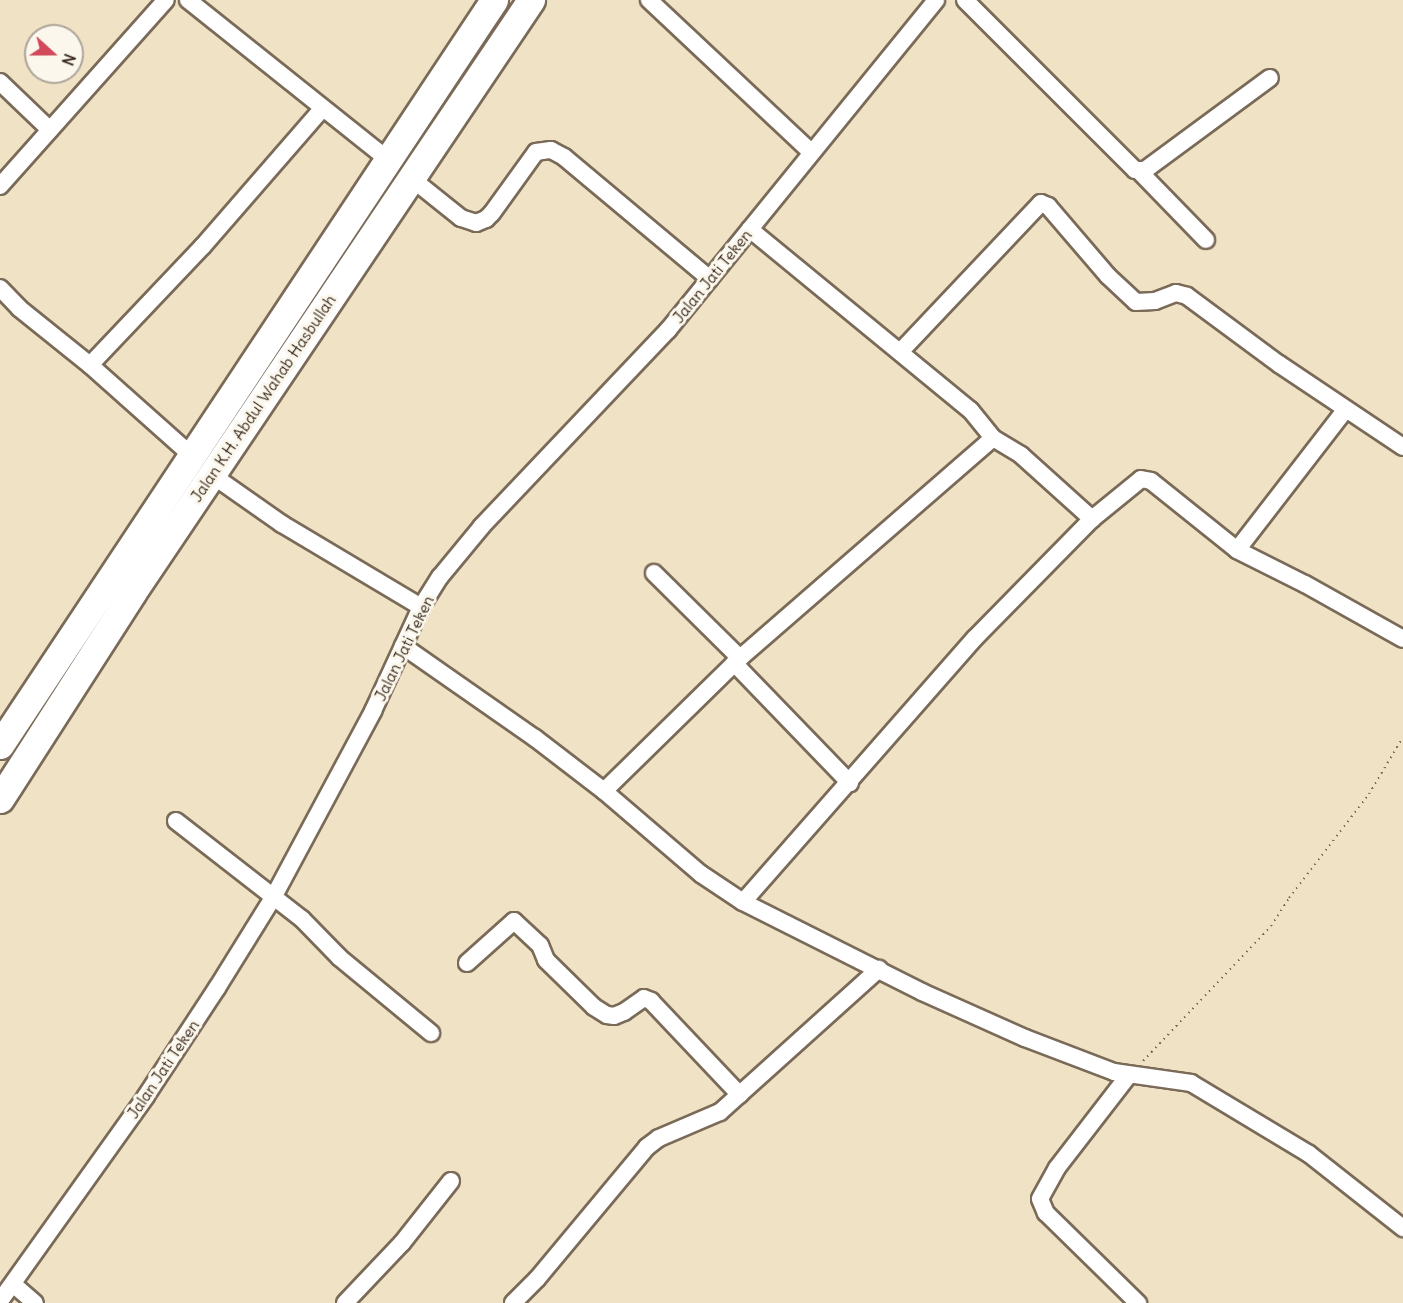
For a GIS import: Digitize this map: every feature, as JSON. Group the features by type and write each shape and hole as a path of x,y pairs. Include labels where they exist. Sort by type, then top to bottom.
{"highway":[{"name":"Jalan K.H. Abdul Wahab Hasbullah","path":"0,745 494,0"},
{"name":"Jalan K.H. Abdul Wahab Hasbullah","path":"0,799 112,625 531,0"},
{"path":"108,582 108,589 115,594 124,588 184,503 218,467"},
{"path":"0,757 94,614 103,609 112,625"}],"street":[{"path":"0,186 166,0"},
{"path":"188,0 387,159"},
{"path":"649,0 811,152"},
{"name":"Jalan Jati Teken","path":"0,1301 146,1096 274,896 373,711 421,607 465,544 645,356 936,0"},
{"path":"965,0 1130,168 1139,171 1206,240"},
{"path":"1139,171 1270,78"},
{"path":"0,82 50,130"},
{"path":"90,365 203,246 322,109"},
{"path":"411,178 461,218 476,223 486,219 492,213 536,152 551,150 564,157 710,279"},
{"path":"900,352 1041,202 1048,206 1108,276 1136,302 1155,301 1176,293 1187,296 1403,447"},
{"path":"750,229 970,410 993,438 1021,455 1092,519"},
{"path":"0,288 19,308 90,365 191,455"},
{"path":"1237,550 1346,409"},
{"path":"604,791 737,661 993,438"},
{"path":"218,467 282,524 421,607"},
{"path":"743,902 850,783 975,638 1092,519 1144,479 1151,481 1237,550 1305,584 1403,639"},
{"path":"654,573 850,783"},
{"path":"403,646 490,705 604,791 701,874 743,902 1025,1038 1128,1076 1191,1083 1309,1154 1403,1228"},
{"path":"176,821 303,919 340,958 431,1033"},
{"path":"467,963 514,921 540,945 546,960 594,1007 607,1015 614,1016 624,1012 644,998 651,1001 740,1095"},
{"path":"513,1303 537,1279 647,1147 659,1138 720,1112 879,969"},
{"path":"1128,1076 1057,1168 1040,1199 1046,1213 1138,1303"},
{"path":"345,1303 402,1243 451,1181"},
{"path":"13,1284 34,1303"}],"path":[{"path":"1128,1076 1271,926 1369,794 1403,737"}]}
